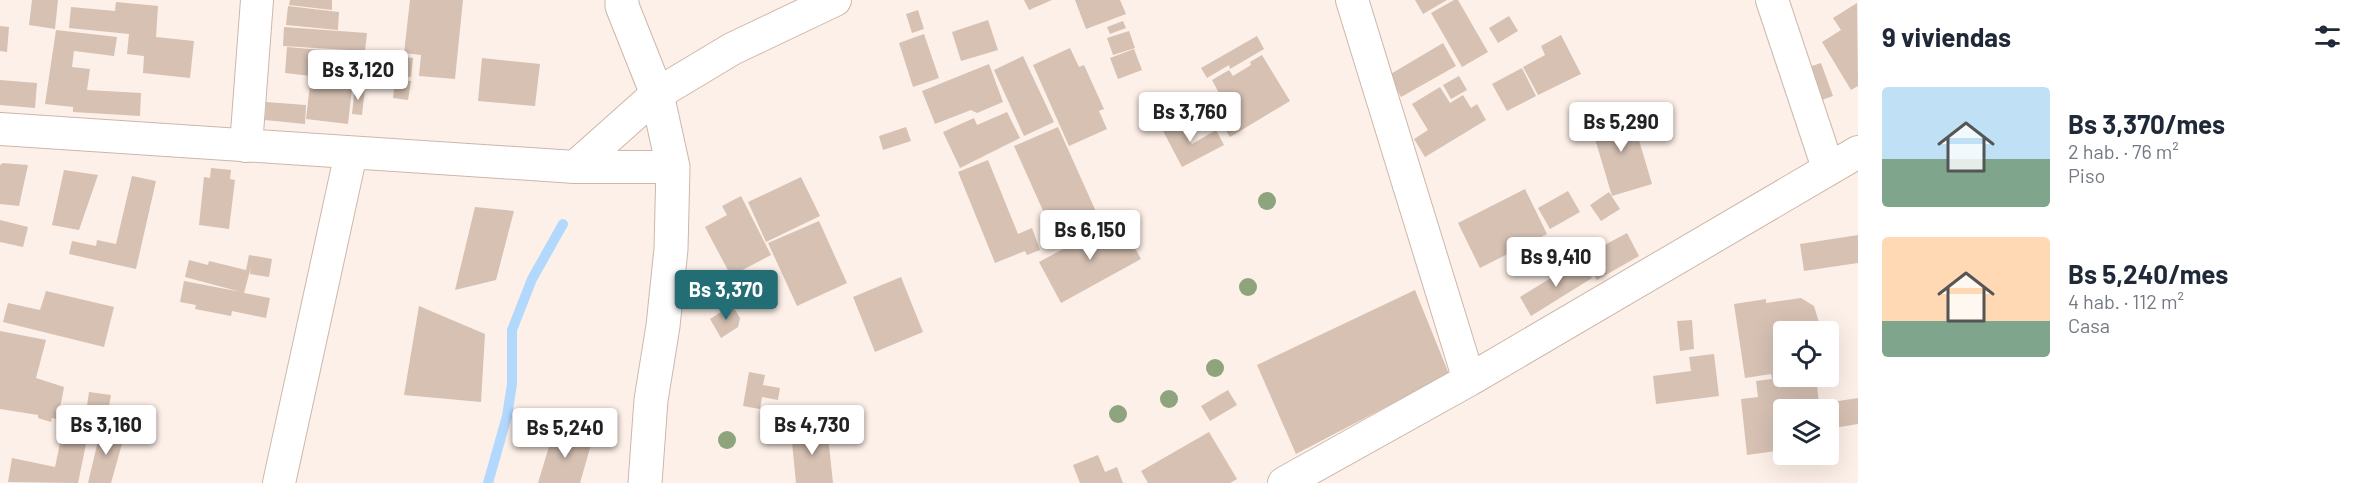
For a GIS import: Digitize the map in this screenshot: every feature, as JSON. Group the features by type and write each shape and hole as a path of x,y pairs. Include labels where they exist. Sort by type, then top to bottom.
{"street":[{"path":"246,146 257,0"},
{"path":"622,0 622,6 657,94 673,167 671,249 663,326 651,400 645,483"},
{"path":"1352,0 1469,380"},
{"path":"1772,0 1828,168"},
{"path":"575,167 657,94 732,49 826,3"},
{"path":"0,129 575,167 673,167"},
{"path":"1284,483 1469,380 1858,152"},
{"path":"279,483 351,153"}],"building":[{"path":"32,0 58,0 55,29 29,25"},
{"path":"290,0 332,0 332,10 289,5"},
{"path":"410,0 463,0 455,79 419,76 421,55 404,53"},
{"path":"1024,0 1052,0 1029,10"},
{"path":"1075,0 1120,0 1126,14 1086,29"},
{"path":"1415,0 1447,0 1423,14"},
{"path":"1458,0 1488,52 1462,67 1431,13"},
{"path":"116,2 158,6 156,37 194,41 190,78 143,73 144,56 127,54 129,34 69,28 71,7 115,11"},
{"path":"1857,3 1858,86 1851,90 1822,42 1841,30 1833,18"},
{"path":"288,6 339,12 338,30 286,25"},
{"path":"918,10 924,29 912,33 906,14"},
{"path":"1509,16 1518,31 1498,43 1489,28"},
{"path":"988,20 998,50 961,61 952,32"},
{"path":"1123,21 1126,28 1110,34 1107,27"},
{"path":"0,26 9,27 7,52 0,51"},
{"path":"284,27 367,33 365,51 283,46"},
{"path":"56,30 117,37 114,56 74,51 72,67 90,69 87,90 141,93 140,116 73,112 73,107 45,104"},
{"path":"1129,31 1135,48 1113,55 1107,38"},
{"path":"924,34 939,78 913,87 899,43"},
{"path":"1561,35 1581,74 1538,95 1523,67 1545,55 1541,46"},
{"path":"1257,36 1264,49 1230,69 1229,65 1207,78 1201,68"},
{"path":"1443,43 1456,66 1401,97 1389,75"},
{"path":"287,47 413,58 411,77 354,71 348,124 306,119 311,76 285,73"},
{"path":"1070,48 1079,67 1084,65 1104,109 1099,111 1107,129 1069,146 1033,65"},
{"path":"1134,49 1142,70 1118,79 1110,58"},
{"path":"1262,55 1290,101 1230,137 1206,105 1221,97 1212,80 1229,70 1233,76"},
{"path":"1023,56 1054,122 1024,136 994,70"},
{"path":"482,58 540,64 535,106 478,101"},
{"path":"1821,63 1833,96 1816,102 1803,69"},
{"path":"989,64 1003,102 977,113 971,110 935,124 922,91"},
{"path":"1522,68 1536,96 1507,111 1492,84"},
{"path":"357,74 391,79 390,88 355,84"},
{"path":"1459,76 1467,90 1451,99 1443,85"},
{"path":"0,80 37,83 35,108 0,105"},
{"path":"395,80 411,81 408,100 393,98"},
{"path":"355,86 365,88 362,115 352,114"},
{"path":"1440,87 1450,103 1463,95 1471,108 1477,104 1486,120 1425,157 1414,139 1428,130 1412,104"},
{"path":"266,102 306,105 305,124 265,120"},
{"path":"1630,110 1652,184 1612,196 1590,122"},
{"path":"1007,112 1020,138 960,168 943,132 974,118 977,125"},
{"path":"1178,118 1192,144 1216,130 1224,145 1182,167 1161,127"},
{"path":"906,127 911,141 883,150 879,136"},
{"path":"1058,127 1102,225 1058,244 1014,146"},
{"path":"988,160 1018,234 1032,228 1040,250 1027,255 1025,251 995,263 958,172"},
{"path":"3,163 28,165 19,206 0,204 0,165"},
{"path":"211,168 231,170 230,179 235,180 229,229 199,225 204,177 210,178"},
{"path":"64,170 98,175 79,230 52,225"},
{"path":"132,176 156,181 136,269 69,254 72,241 96,246 97,240 116,244"},
{"path":"801,177 820,216 766,242 748,202"},
{"path":"1525,189 1547,234 1480,268 1458,223"},
{"path":"1568,191 1580,212 1550,229 1538,208"},
{"path":"1609,192 1620,209 1601,221 1590,205"},
{"path":"741,196 771,255 731,276 705,227 727,215 722,206"},
{"path":"475,207 514,211 496,280 455,290"},
{"path":"1119,219 1141,259 1061,303 1039,262"},
{"path":"0,220 28,227 23,247 0,242"},
{"path":"819,221 847,283 797,306 768,243"},
{"path":"1627,233 1639,256 1597,280 1584,256"},
{"path":"1858,235 1858,263 1804,271 1800,244"},
{"path":"249,255 272,259 269,277 250,274 251,267 244,293 270,298 266,318 232,311 231,316 195,309 196,305 180,302 184,281 241,292 185,277 189,260 208,265 209,261 246,270"},
{"path":"1580,260 1592,278 1531,316 1520,297"},
{"path":"901,277 923,332 875,352 853,297"},
{"path":"1415,290 1449,374 1296,454 1257,365"},
{"path":"46,291 114,307 104,347 3,322 8,303 40,310"},
{"path":"1801,298 1814,306 1819,321 1773,321 1773,387 1817,387 1818,399 1773,399 1773,451 1747,455 1741,399 1758,397 1756,381 1772,379 1771,374 1745,378 1734,304 1766,299 1766,303"},
{"path":"732,305 740,318 738,327 721,338 710,319"},
{"path":"419,306 485,334 481,402 404,395"},
{"path":"1692,320 1694,349 1680,351 1677,321"},
{"path":"0,331 46,340 36,378 64,387 58,419 52,418 51,422 38,418 38,415 0,409"},
{"path":"1714,354 1719,396 1656,404 1653,376 1691,371 1689,357"},
{"path":"749,372 765,375 763,385 780,388 778,400 762,397 760,409 743,406"},
{"path":"1228,390 1237,405 1210,421 1201,406"},
{"path":"89,392 111,395 106,422 91,420 78,483 8,482 12,458 55,467 66,415 85,419"},
{"path":"1858,398 1858,424 1839,427 1839,401"},
{"path":"827,427 833,483 796,483 791,432"},
{"path":"101,428 125,433 111,483 88,483"},
{"path":"554,430 592,441 580,483 538,483"},
{"path":"1209,432 1237,479 1230,483 1148,483 1141,471"},
{"path":"1098,455 1105,472 1117,467 1123,483 1080,483 1073,465"}],"waterway":[{"path":"488,483 507,416 512,384 512,330 532,279 563,224"}]}
